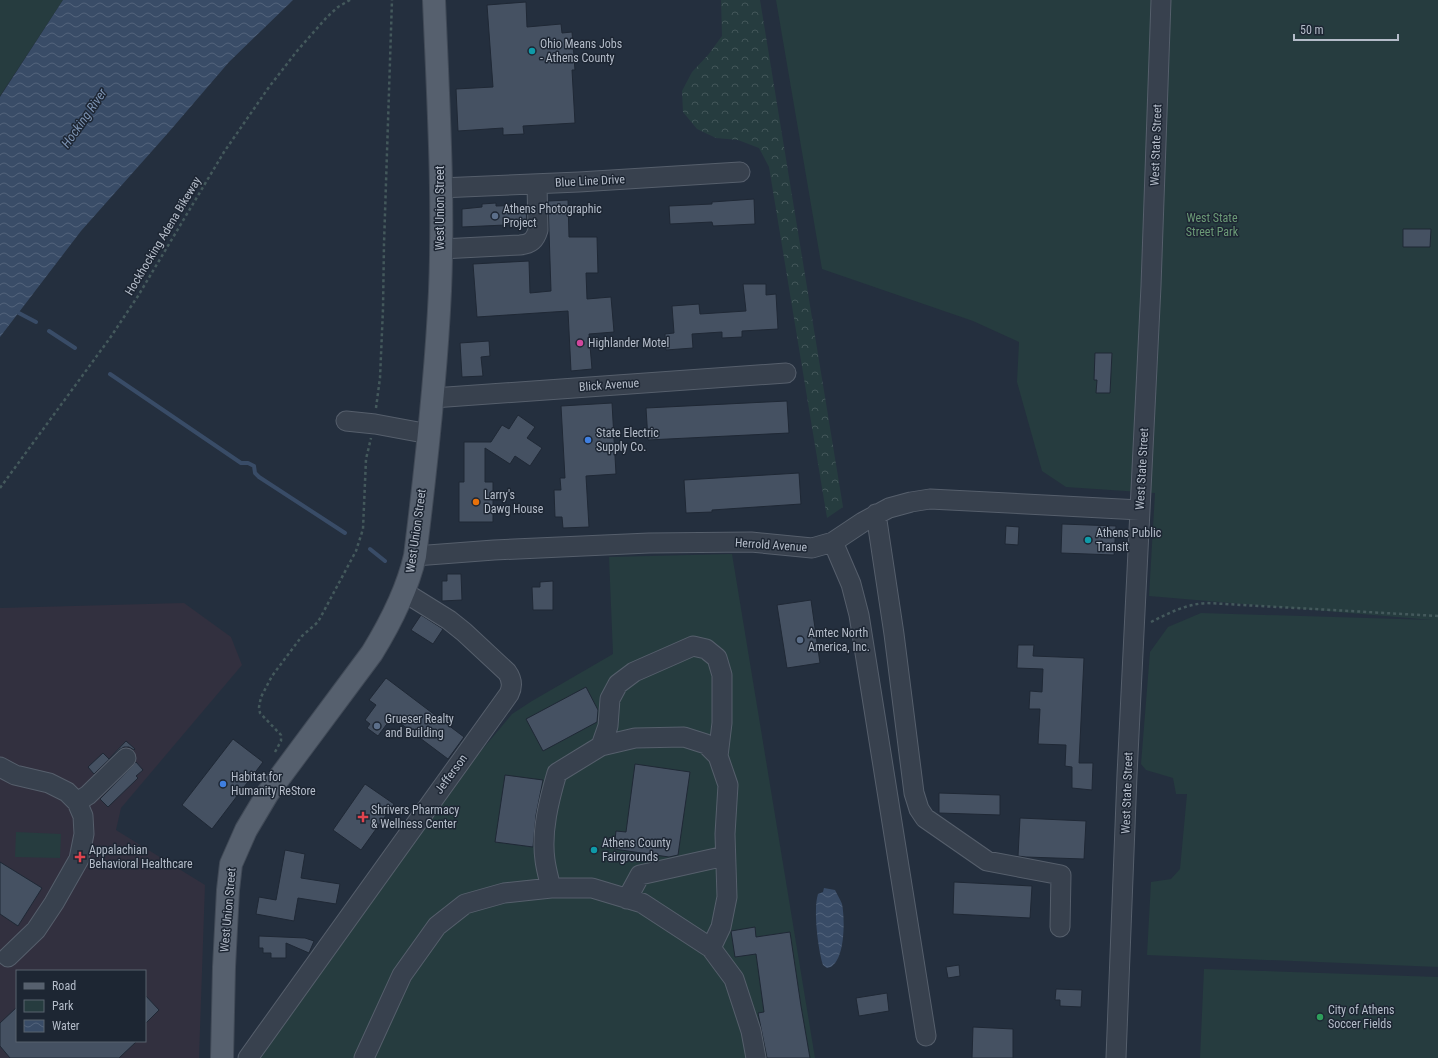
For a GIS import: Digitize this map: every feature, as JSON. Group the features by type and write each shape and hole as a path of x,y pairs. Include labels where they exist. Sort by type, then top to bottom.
{"main road":[{"name":"West Union Street","path":"222,1058 224,967 228,890 231,864 246,830 268,793 372,653 404,592 411,574 415,556 429,434 440,290 440,188 434,0"}],"street":[{"name":"West State Street","path":"1116,1058 1134,626 1151,286 1161,0"},
{"name":"Blue Line Drive","path":"440,188 740,172"},
{"path":"440,249 520,245 532,242 536,237 538,230 537,184"},
{"name":"Blick Avenue","path":"432,398 786,373"},
{"path":"346,421 375,424 429,434"},
{"name":"Herrold Avenue","path":"415,556 494,550 649,543 751,542 812,548 833,542 876,514 900,504 930,499 1140,510"},
{"path":"876,514 894,634 914,793 919,809 925,818 987,861 1061,875 1060,927"},
{"path":"833,542 851,584 859,615 926,1036"},
{"name":"Jefferson","path":"248,1058 509,694 511,689 510,677 507,672 464,632 449,620 404,592"},
{"path":"601,746 608,726 610,699 618,684 634,672 693,646 706,649 717,658 722,675 722,723 718,756 728,785 725,834 727,897 721,927 711,948"},
{"path":"552,888 545,860 544,843 548,801 556,773 601,746 635,738 684,737 706,744 718,756"},
{"path":"77,802 88,795 126,758"},
{"path":"0,767 15,775 49,783 67,792 77,802 82,816 84,834 79,859 54,903 36,930 8,957"},
{"path":"627,899 640,875 725,856"},
{"path":"364,1058 402,975 437,926 465,904 504,893 552,888 592,888 642,903 711,948 734,978 751,1031 756,1058"}],"path":[{"name":"Hockhocking Adena Bikeway","path":"0,488 110,338 134,302 224,152 269,87 297,51 327,17 338,7 350,0"},
{"path":"278,745 281,741 281,735 260,713 259,702 263,690 302,636 318,622 356,551 363,529 366,459 375,424 380,378 384,309 384,244 392,0"},
{"path":"1134,626 1143,626 1179,608 1198,603 1438,616"}],"shaded area":[{"name":"Appalachian Behavioral Healthcare","path":"184,603 231,637 242,665 121,808 116,830 205,885 199,1058 0,1058 0,608"}],"green space":[{"path":"0,0 63,0 0,96"},
{"path":"721,0 760,0 843,507 827,518 769,167 759,148 738,140 716,138 697,129 683,112 682,91 692,72 708,55 722,36"},
{"name":"West State Street Park","path":"776,0 1438,0 1438,967 1147,955 1151,882 1171,879 1180,869 1187,794 1176,794 1173,778 1146,770 1141,764 1150,652 1168,627 1201,613 1432,620 1149,596 1155,493 1066,487 1042,471 1017,382 1019,342 973,321 822,269"},
{"name":"Athens County Fairgrounds","path":"732,554 815,1058 255,1058 459,777 512,714 613,654 609,557"},
{"path":"16,832 61,834 60,858 15,857"},
{"name":"City of Athens Soccer Fields","path":"1204,969 1438,977 1438,1058 1200,1058"}],"water":[{"name":"Hocking River","path":"63,0 293,0 229,62 81,231 0,337 0,97"},
{"path":"824,888 835,890 842,904 844,918 840,954 833,966 827,968 823,965 821,958 816,919 818,894 823,892"}],"building":[{"path":"526,2 527,27 561,24 562,33 572,32 575,70 572,70 575,123 523,126 524,134 503,135 503,128 458,131 456,89 493,87 487,5"},
{"path":"754,199 755,224 713,226 712,222 670,224 669,206 712,204 712,202"},
{"path":"568,200 569,237 597,237 598,273 586,273 587,299 611,297 614,332 589,334 592,369 571,371 568,311 477,317 473,264 529,261 530,293 551,291 548,201"},
{"name":"Athens Photographic Project","path":"496,203 496,206 526,205 527,224 462,227 462,209 482,207 482,204"},
{"path":"1403,229 1431,229 1430,247 1403,247"},
{"path":"743,284 766,284 766,295 776,294 778,329 742,331 742,337 722,338 722,332 692,334 693,348 666,350 665,334 674,333 672,306 699,304 700,314 746,311"},
{"path":"489,341 490,356 481,357 483,376 462,377 460,343"},
{"path":"1095,353 1112,353 1110,393 1096,393 1097,380 1094,380"},
{"path":"787,401 789,433 648,440 646,408"},
{"name":"State Electric Supply Co.","path":"612,403 616,474 586,476 589,527 563,528 562,517 555,517 554,490 561,490 560,478 565,478 561,406"},
{"path":"518,415 535,427 527,438 542,448 530,466 515,456 510,464 485,448 485,482 493,482 493,522 459,522 459,482 464,482 464,442 491,442 502,425 509,429"},
{"path":"799,473 801,504 686,513 684,480"},
{"name":"Athens Public Transit","path":"1062,524 1116,526 1114,555 1061,553"},
{"path":"1006,526 1019,527 1018,545 1005,544"},
{"path":"447,574 461,574 462,600 442,601 442,581 447,581"},
{"path":"553,581 553,610 533,610 532,587 540,587 540,582"},
{"name":"Amtec North America, Inc.","path":"811,600 820,663 787,668 777,605"},
{"path":"421,615 443,629 433,644 411,630"},
{"path":"1018,645 1034,645 1033,656 1084,658 1079,763 1093,763 1092,790 1072,788 1072,767 1065,766 1066,745 1038,744 1040,709 1029,709 1030,691 1042,692 1043,669 1017,668"},
{"path":"386,678 464,737 448,759 392,717 378,736 367,728 370,724 365,720 376,705 369,700"},
{"path":"586,687 598,710 597,722 543,751 526,719"},
{"name":"Habitat for Humanity ReStore","path":"233,739 263,762 212,829 182,805"},
{"path":"126,741 135,749 134,750 129,747 124,747 119,750 94,774 88,767 103,753 109,759"},
{"path":"136,762 143,770 136,776 138,778 108,807 100,799"},
{"path":"635,764 690,772 678,855 669,857 614,849 616,831 626,832"},
{"path":"505,775 543,780 536,815 533,847 495,842"},
{"name":"Shrivers Pharmacy & Wellness Center","path":"365,784 394,804 361,850 333,830"},
{"path":"939,793 1000,795 1000,815 939,813"},
{"path":"1020,818 1086,821 1084,859 1018,856"},
{"path":"285,850 305,854 301,878 340,884 336,904 298,898 294,921 256,914 259,897 276,900"},
{"path":"0,862 42,888 18,926 0,914"},
{"path":"954,882 1032,886 1030,918 953,914"},
{"path":"755,927 756,937 790,932 810,1058 767,1058 758,1013 764,1012 756,954 735,957 731,931"},
{"path":"259,936 305,938 314,941 309,953 286,943 286,958 271,958 271,953 263,953 263,948 259,948"},
{"path":"959,965 960,976 948,978 946,967"},
{"path":"1056,989 1082,990 1081,1007 1060,1006 1060,1000 1055,1000"},
{"path":"887,993 889,1011 859,1016 856,998"},
{"path":"146,996 159,1010 146,1023"},
{"path":"16,1008 16,1042 136,1042 119,1058 10,1058 0,1046 0,1023"},
{"path":"973,1027 1013,1029 1013,1058 972,1058"}],"waterway":[{"path":"15,311 36,322"},
{"path":"49,331 75,348"},
{"path":"110,374 241,463 248,463 254,466 255,473 259,477 345,533"},
{"path":"370,549 385,561"}],"place":[{"name":"Ohio Means Jobs - Athens County","path":"532,51"},
{"name":"Athens Photographic Project","path":"495,216"},
{"name":"Highlander Motel","path":"580,343"},
{"name":"State Electric Supply Co.","path":"588,440"},
{"name":"Larry's Dawg House","path":"476,502"},
{"name":"Athens Public Transit","path":"1088,540"},
{"name":"Amtec North America, Inc.","path":"800,640"},
{"name":"Grueser Realty and Building","path":"377,726"},
{"name":"Habitat for Humanity ReStore","path":"223,784"},
{"name":"Shrivers Pharmacy & Wellness Center","path":"363,817"},
{"name":"Athens County Fairgrounds","path":"594,850"},
{"name":"Appalachian Behavioral Healthcare","path":"80,857"},
{"name":"City of Athens Soccer Fields","path":"1320,1017"}]}
